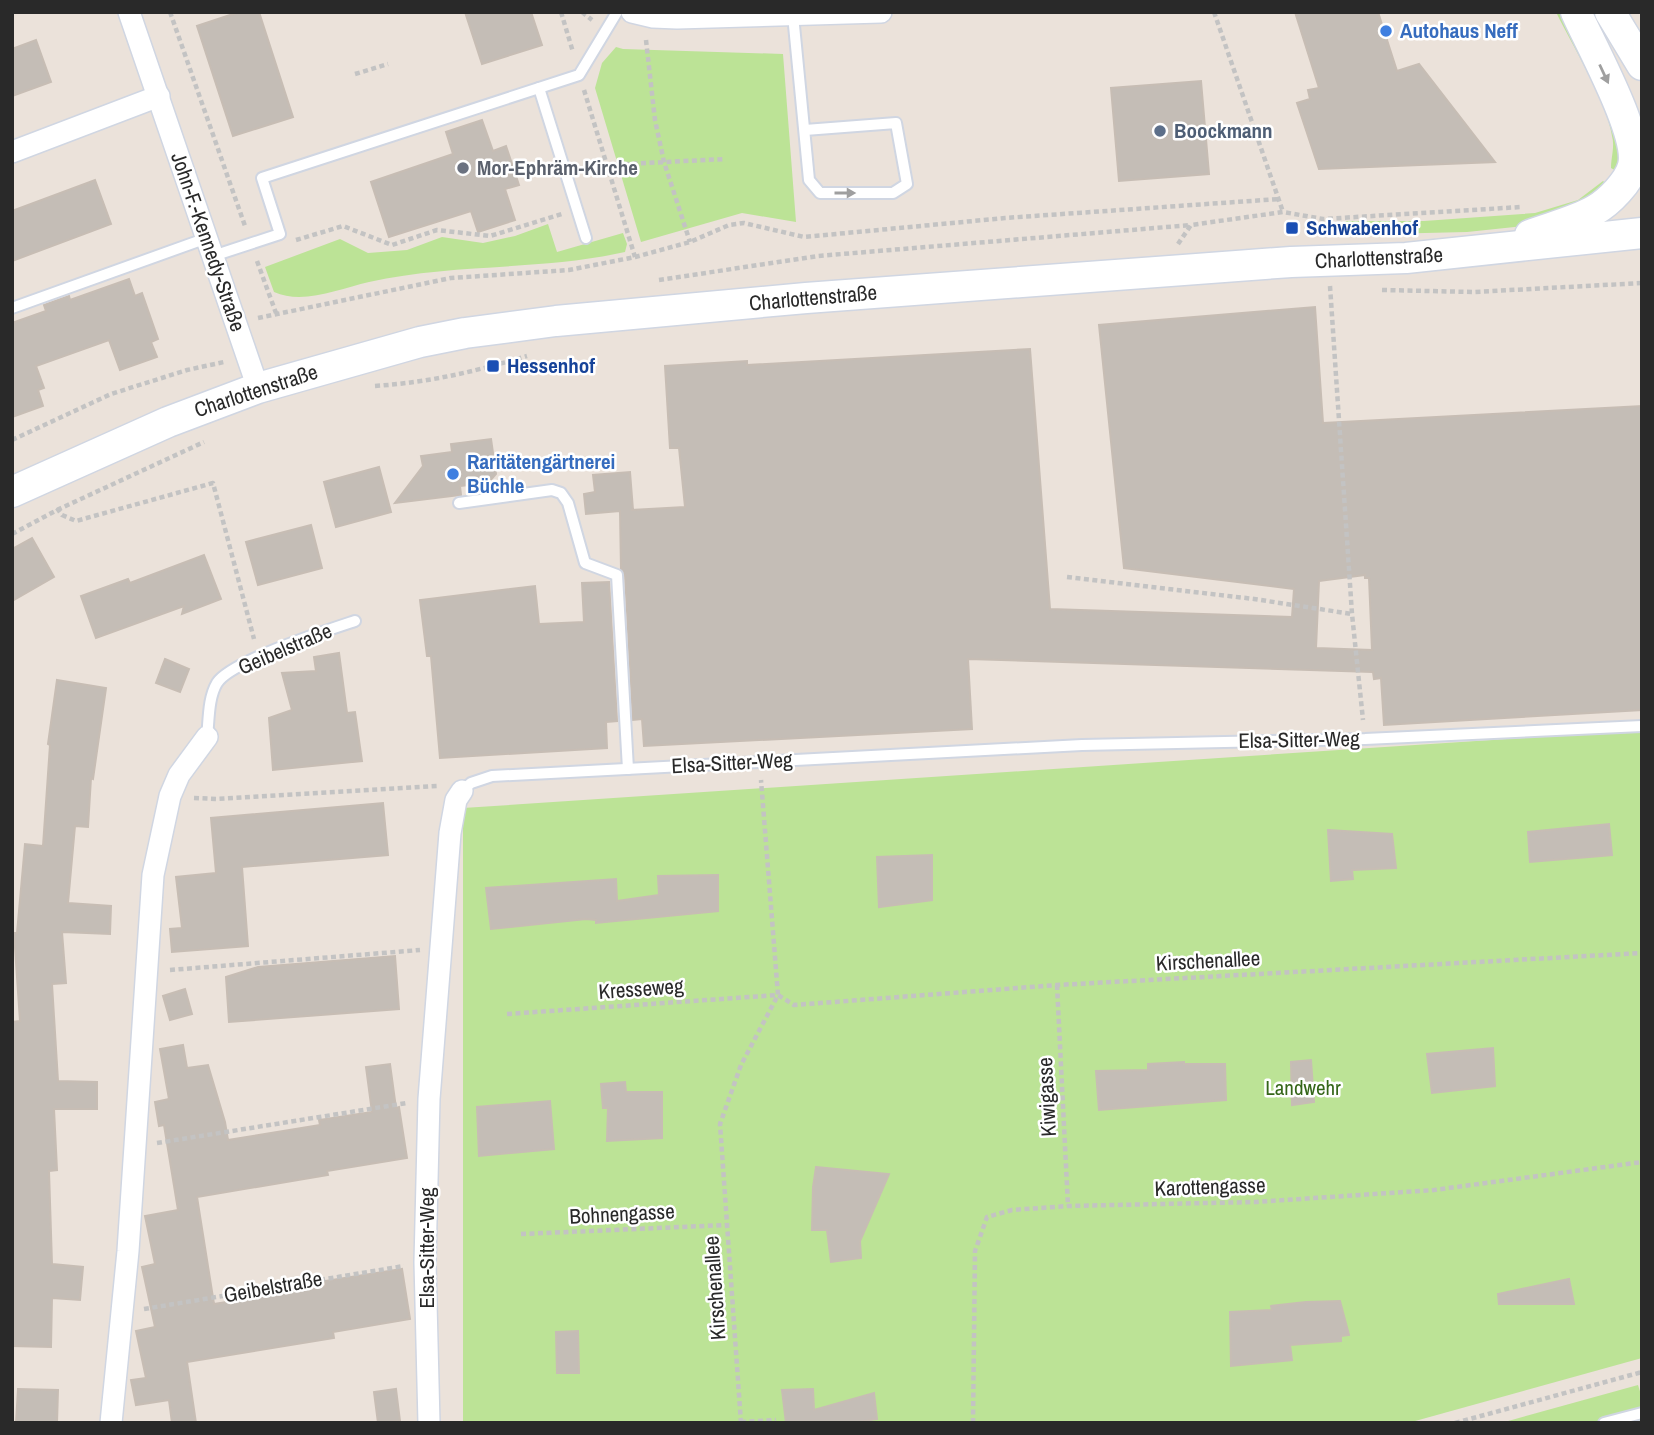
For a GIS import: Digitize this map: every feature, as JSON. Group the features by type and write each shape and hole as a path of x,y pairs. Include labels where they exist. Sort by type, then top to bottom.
{"main road":[{"path":"1491,250 1597,209 1624,184 1633,166 1633,145 1619,107 1576,12"},
{"path":"1610,12 1642,65"},
{"name":"Charlottenstraße","path":"12,492 168,422 258,387 419,342 556,321 806,298 1291,262 1325,279 1491,250 1642,233"}],"street":[{"name":"John-F.-Kennedy-Straße","path":"129,12 258,387"},
{"path":"638,14 677,18 881,12"},
{"path":"12,152 159,96"},
{"name":"Geibelstraße","path":"111,1423 143,1046 145,972 153,875 170,796 179,775 206,737"},
{"name":"Elsa-Sitter-Weg","path":"429,1423 425,1262 429,1099 452,813 462,791"}],"lane":[{"path":"12,308 210,247 251,244 280,234 262,178 579,75 617,12"},
{"path":"793,15 809,180 820,193 892,193 907,184 896,123 805,130"},
{"path":"539,88 586,238"},
{"path":"459,503 552,490 562,493 568,503 584,563 617,575 628,769"},
{"name":"Geibelstraße","path":"206,737 216,685 223,676 317,633 355,621"},
{"name":"Elsa-Sitter-Weg","path":"462,791 471,783 492,776 1082,745 1365,739 1642,726"},
{"path":"1604,1423 1642,1413"}],"path":[{"path":"170,12 276,313"},
{"path":"561,12 635,257"},
{"path":"1214,12 1283,212"},
{"path":"638,14 664,162 690,242"},
{"path":"355,74 388,64"},
{"path":"607,164 725,159"},
{"path":"237,324 276,313 451,278 569,270 635,257 690,242 729,225 744,223 804,236 1004,218 1279,199"},
{"path":"1157,273 1191,225 1283,212 1323,219 1532,206"},
{"path":"292,241 343,226 392,245 437,230 490,236 564,214"},
{"path":"1325,279 1343,288"},
{"path":"1325,279 1352,614 1365,739"},
{"path":"1369,289 1474,292 1642,283"},
{"path":"364,387 422,383 532,354"},
{"path":"12,440 111,394 187,370 248,357"},
{"path":"12,534 57,510 210,440"},
{"path":"44,476 57,510 76,521 213,483 247,618 260,657"},
{"path":"1067,577 1254,598 1352,614"},
{"path":"759,762 778,995"},
{"path":"170,796 217,799 433,785 462,791"},
{"path":"145,972 441,949"},
{"name":"Kirschenallee","path":"741,1422 720,1124 741,1065 778,995 794,1005 1057,985 1642,953"},
{"name":"Kiwigasse","path":"1057,985 1068,1206"},
{"name":"Kresseweg","path":"507,1014 778,995"},
{"path":"135,1146 429,1099"},
{"name":"Karottengasse","path":"973,1423 975,1251 987,1217 1012,1210 1068,1206 1255,1202 1434,1190 1642,1162"},
{"name":"Bohnengasse","path":"520,1234 726,1225"},
{"name":"Geibelstraße","path":"122,1313 425,1262"},
{"path":"1455,1423 1642,1372"},
{"path":"741,1422 776,1420"}],"green space":[{"path":"1556,12 1567,12 1622,130 1618,172 1611,168 1613,140 1609,122"},
{"path":"616,47 783,54 796,222 742,213 641,242 595,88 602,63"},
{"path":"1603,181 1610,187 1597,199 1524,226 1467,232 1383,234 1342,231 1341,223 1347,221 1424,221 1535,213 1578,200"},
{"path":"548,224 557,252 623,233 627,244 625,252 561,262 400,276 321,295 297,297 274,292 265,267 340,239 368,253 407,250 442,237 483,243 515,236"},
{"name":"Landwehr","path":"1642,730 1642,1358 1408,1423 463,1423 463,808"},
{"path":"1638,1385 1642,1398 1642,1423 1501,1423"}],"building":[{"path":"239,12 259,12 293,117 233,136 197,26"},
{"path":"465,12 531,12 542,45 482,64"},
{"path":"1295,12 1378,12 1397,71 1419,64 1495,162 1319,169 1297,103 1310,99 1308,90 1319,88"},
{"path":"36,40 51,82 12,96 12,49"},
{"name":"Boockmann","path":"1201,81 1209,174 1119,181 1111,88"},
{"name":"Mor-Ephräm-Kirche","path":"482,120 493,151 506,146 519,185 505,189 515,220 478,232 471,211 389,237 371,182 453,154 446,132"},
{"path":"95,180 111,224 12,261 12,211"},
{"path":"129,279 135,296 142,293 158,339 151,342 157,357 120,370 109,340 36,366 44,388 38,390 43,406 12,417 12,323 46,311 44,305 69,296 70,300"},
{"path":"1315,307 1323,423 1642,406 1642,710 1384,725 1381,678 1374,679 1373,672 968,659 972,729 644,746 642,719 633,720 625,575 621,569 620,511 586,514 584,494 595,492 593,475 630,472 633,510 685,507 679,448 670,448 665,366 747,361 747,365 1030,349 1050,609 1292,617 1294,589 1124,568 1099,325","holes":["1365,575 1365,578 1369,578 1372,650 1316,648 1319,581"]},
{"path":"491,439 496,474 488,483 460,486 461,495 395,503 423,466 421,456 452,452 451,444"},
{"path":"379,467 391,512 336,527 324,482"},
{"path":"311,525 322,568 258,585 246,542"},
{"path":"32,538 54,577 12,601 12,549"},
{"path":"204,555 221,599 182,614 184,606 96,638 81,596 128,579 130,583"},
{"path":"609,582 617,721 606,722 607,748 440,758 431,656 427,656 420,600 535,586 539,624 584,622 582,583"},
{"path":"339,653 347,713 355,712 362,761 273,770 269,718 292,710 282,673 316,671 314,657"},
{"path":"165,659 189,669 180,692 156,683"},
{"path":"57,680 106,688 93,779 91,778 88,827 75,826 68,903 111,906 110,934 62,932 66,983 52,984 58,1081 97,1082 97,1109 54,1109 57,1170 49,1171 52,1264 83,1267 80,1300 52,1298 51,1347 12,1346 12,1022 20,1021 14,933 17,933 25,844 43,846 48,744"},
{"path":"383,803 388,855 242,867 248,946 172,952 170,929 182,928 176,877 216,873 211,818"},
{"path":"1609,824 1612,855 1530,862 1528,832"},
{"path":"1328,830 1392,834 1396,868 1352,870 1353,879 1331,881"},
{"path":"932,855 932,900 879,907 877,857"},
{"path":"718,875 718,911 596,923 596,920 586,919 491,929 486,888 616,879 617,901 659,895 658,876"},
{"path":"395,956 399,1009 229,1022 226,977 258,967"},
{"path":"185,989 192,1014 170,1020 163,996"},
{"path":"183,1045 187,1068 208,1065 228,1140 320,1125 319,1120 372,1112 366,1067 390,1064 407,1158 327,1171 328,1175 197,1197 214,1304 326,1286 325,1281 402,1269 410,1319 333,1332 334,1338 187,1362 196,1423 172,1423 169,1400 136,1405 131,1380 146,1378 136,1331 155,1327 142,1267 155,1264 145,1216 178,1210 164,1125 159,1126 155,1102 169,1099 160,1049"},
{"path":"1493,1048 1495,1086 1432,1093 1427,1054"},
{"path":"1311,1060 1314,1102 1292,1105 1291,1062"},
{"path":"1148,1064 1225,1064 1226,1100 1099,1110 1096,1071 1148,1070"},
{"path":"625,1082 626,1092 662,1092 662,1138 607,1141 608,1108 603,1108 601,1084"},
{"path":"550,1101 554,1149 479,1156 477,1107"},
{"path":"816,1167 889,1174 860,1241 861,1258 831,1262 827,1230 812,1230"},
{"path":"1569,1279 1574,1304 1499,1304 1498,1294"},
{"path":"1340,1301 1349,1335 1341,1336 1341,1341 1290,1345 1292,1360 1231,1366 1230,1312 1272,1310 1271,1306 1306,1302"},
{"path":"578,1331 579,1373 557,1373 556,1332"},
{"path":"18,1389 58,1390 57,1423 16,1423"},
{"path":"396,1389 400,1421 378,1423 374,1392"},
{"path":"813,1389 814,1410 874,1393 877,1419 852,1423 786,1423 782,1390"}],"place":[{"name":"Autohaus Neff","path":"1386,31"},
{"name":"Boockmann","path":"1160,131"},
{"name":"Mor-Ephräm-Kirche","path":"463,168"},
{"name":"Schwabenhof","path":"1292,228"},
{"name":"Hessenhof","path":"493,366"},
{"name":"Raritätengärtnerei Büchle","path":"453,474"}]}
